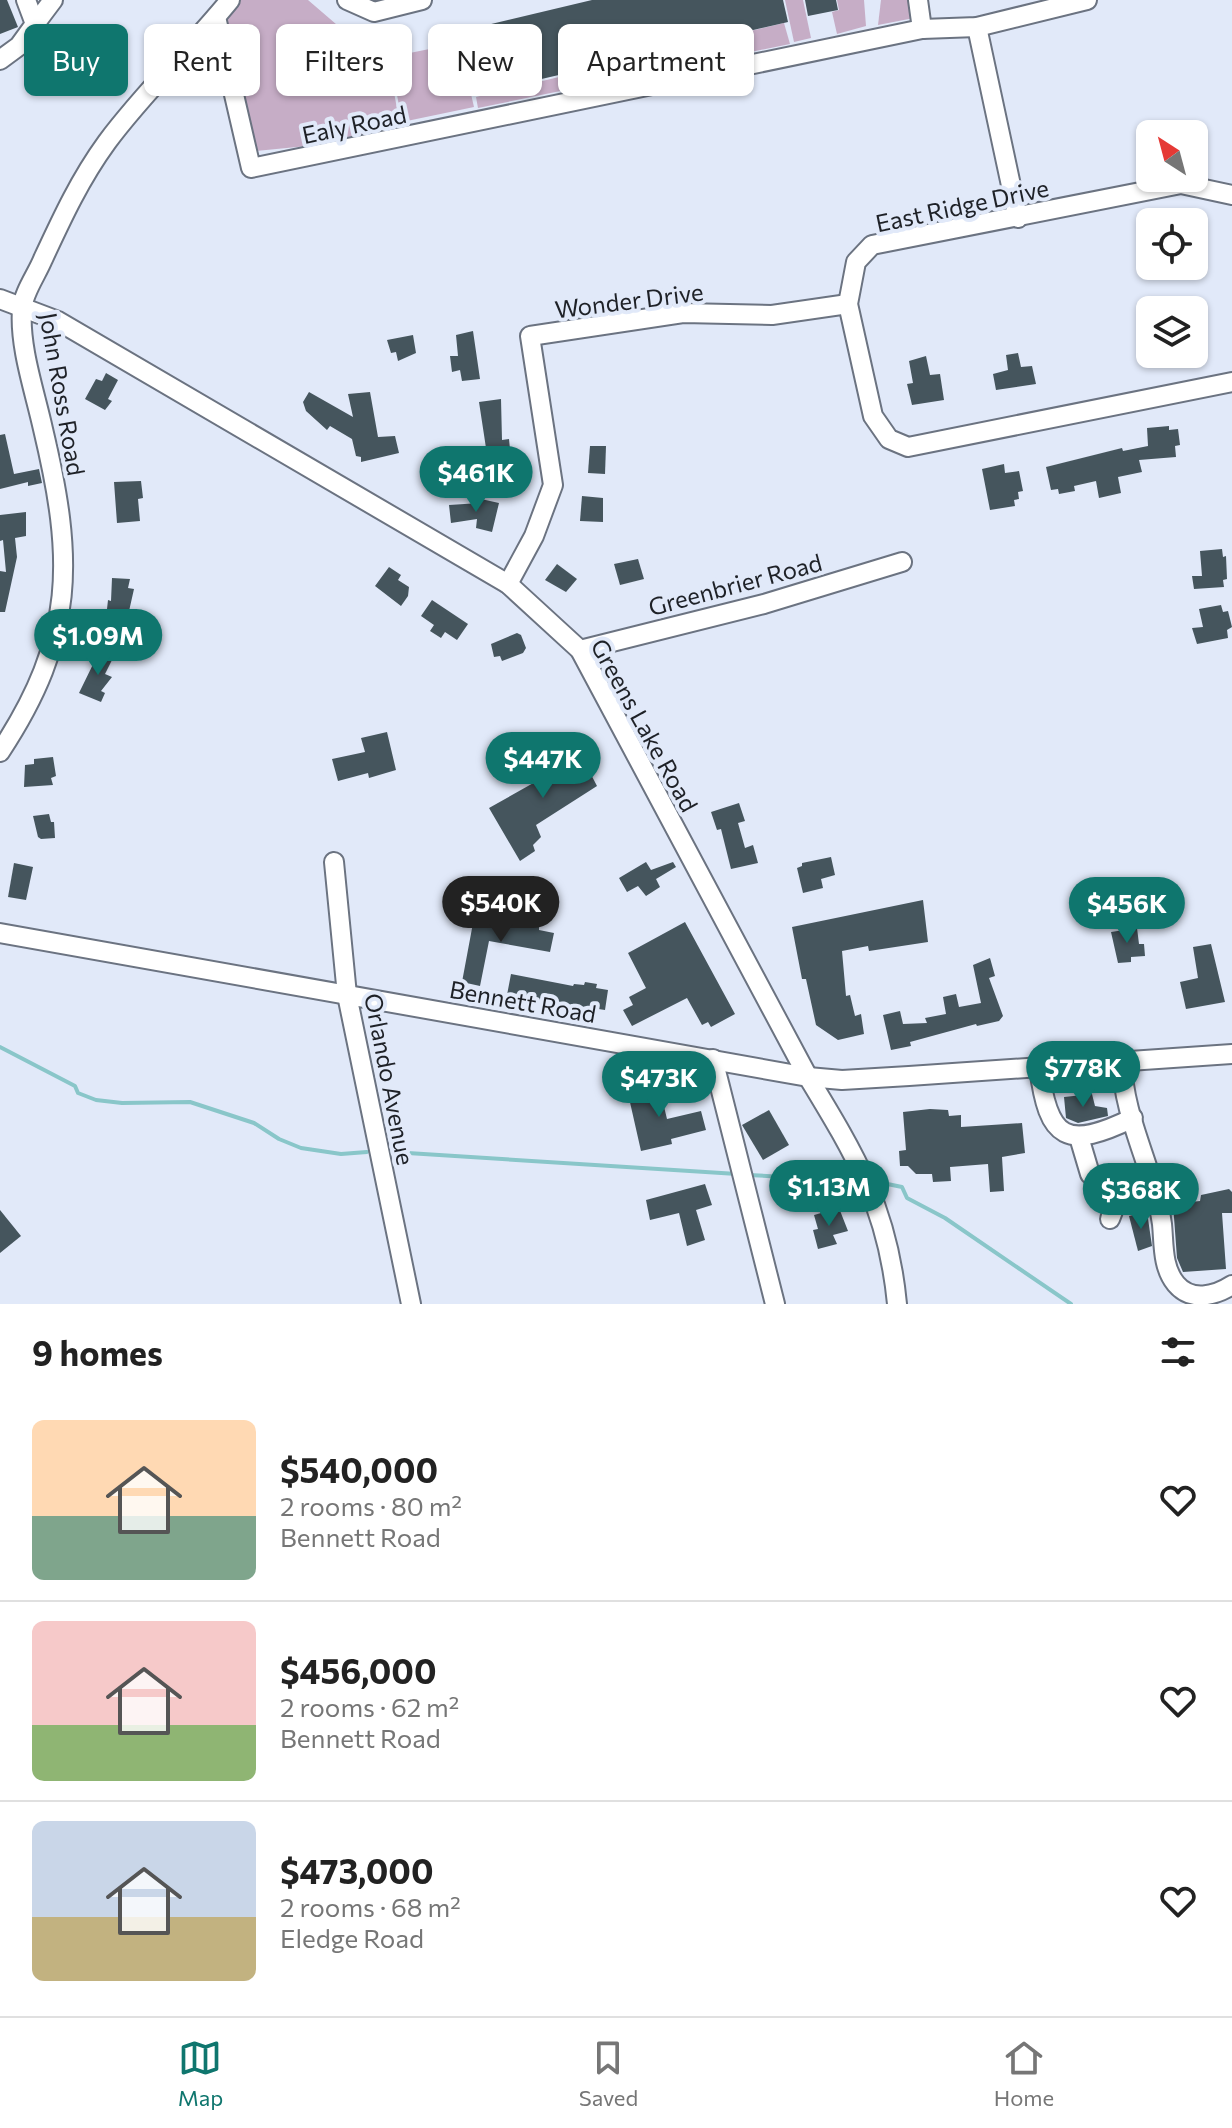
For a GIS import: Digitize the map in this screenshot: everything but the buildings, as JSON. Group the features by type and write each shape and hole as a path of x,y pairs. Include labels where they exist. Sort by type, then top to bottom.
{"street":[{"path":"26,0 35,24"},
{"path":"35,24 53,0"},
{"name":"John Ross Road","path":"0,752 22,718 52,652 61,608 64,568 63,520 27,352 22,307 70,201 108,142 230,0"},
{"path":"347,0 374,12 422,0"},
{"path":"918,0 922,29"},
{"name":"Ealy Road","path":"216,17 251,168 922,29 977,27 1087,0"},
{"path":"977,27 1018,218"},
{"path":"0,60 24,39"},
{"name":"East Ridge Drive","path":"1232,195 1181,184 872,245 856,262 848,304 873,416 889,439 908,447 1232,382"},
{"name":"Greens Lake Road","path":"0,299 58,321 508,584 580,650 808,1077 855,1158 880,1212 893,1261 897,1304"},
{"name":"Wonder Drive","path":"508,584 534,536 553,485 530,336 683,313 772,315 848,304"},
{"name":"Greenbrier Road","path":"580,650 764,604 902,562"},
{"name":"Orlando Avenue","path":"334,862 347,995 411,1304"},
{"name":"Bennett Road","path":"0,933 808,1077 842,1080 1232,1054"},
{"path":"713,1059 775,1304"},
{"path":"1122,1062 1123,1080 1161,1223 1167,1269 1176,1283 1198,1296 1214,1294 1232,1285"},
{"path":"1039,1067 1053,1121 1069,1136 1079,1137 1109,1129 1133,1118"},
{"path":"1079,1137 1090,1174"},
{"path":"1110,1219 1115,1206 1151,1182"}],"shaded area":[{"path":"240,0 308,0 336,24 276,24 276,96 395,96 400,125 307,146 256,151 242,96 260,96 260,24 223,24"},
{"path":"785,0 803,0 811,38 794,42"},
{"path":"837,0 864,0 866,26 837,34 832,12 839,10"},
{"path":"881,0 913,0 914,18 878,25"},
{"path":"784,23 790,44 754,51 754,30"},
{"path":"428,49 428,96 471,96 474,107 402,122 397,96 412,96 412,53"},
{"path":"558,77 558,92 542,95 542,81"},
{"path":"480,96 536,96 478,108 476,97"}],"waterway":[{"path":"0,1047 75,1086 78,1093 96,1100 122,1103 190,1102 254,1123 301,1148 341,1154 367,1152"},
{"path":"392,1152 737,1174"},
{"path":"749,1175 860,1181"},
{"path":"873,1181 902,1187 907,1198 945,1218 1071,1304"}]}
